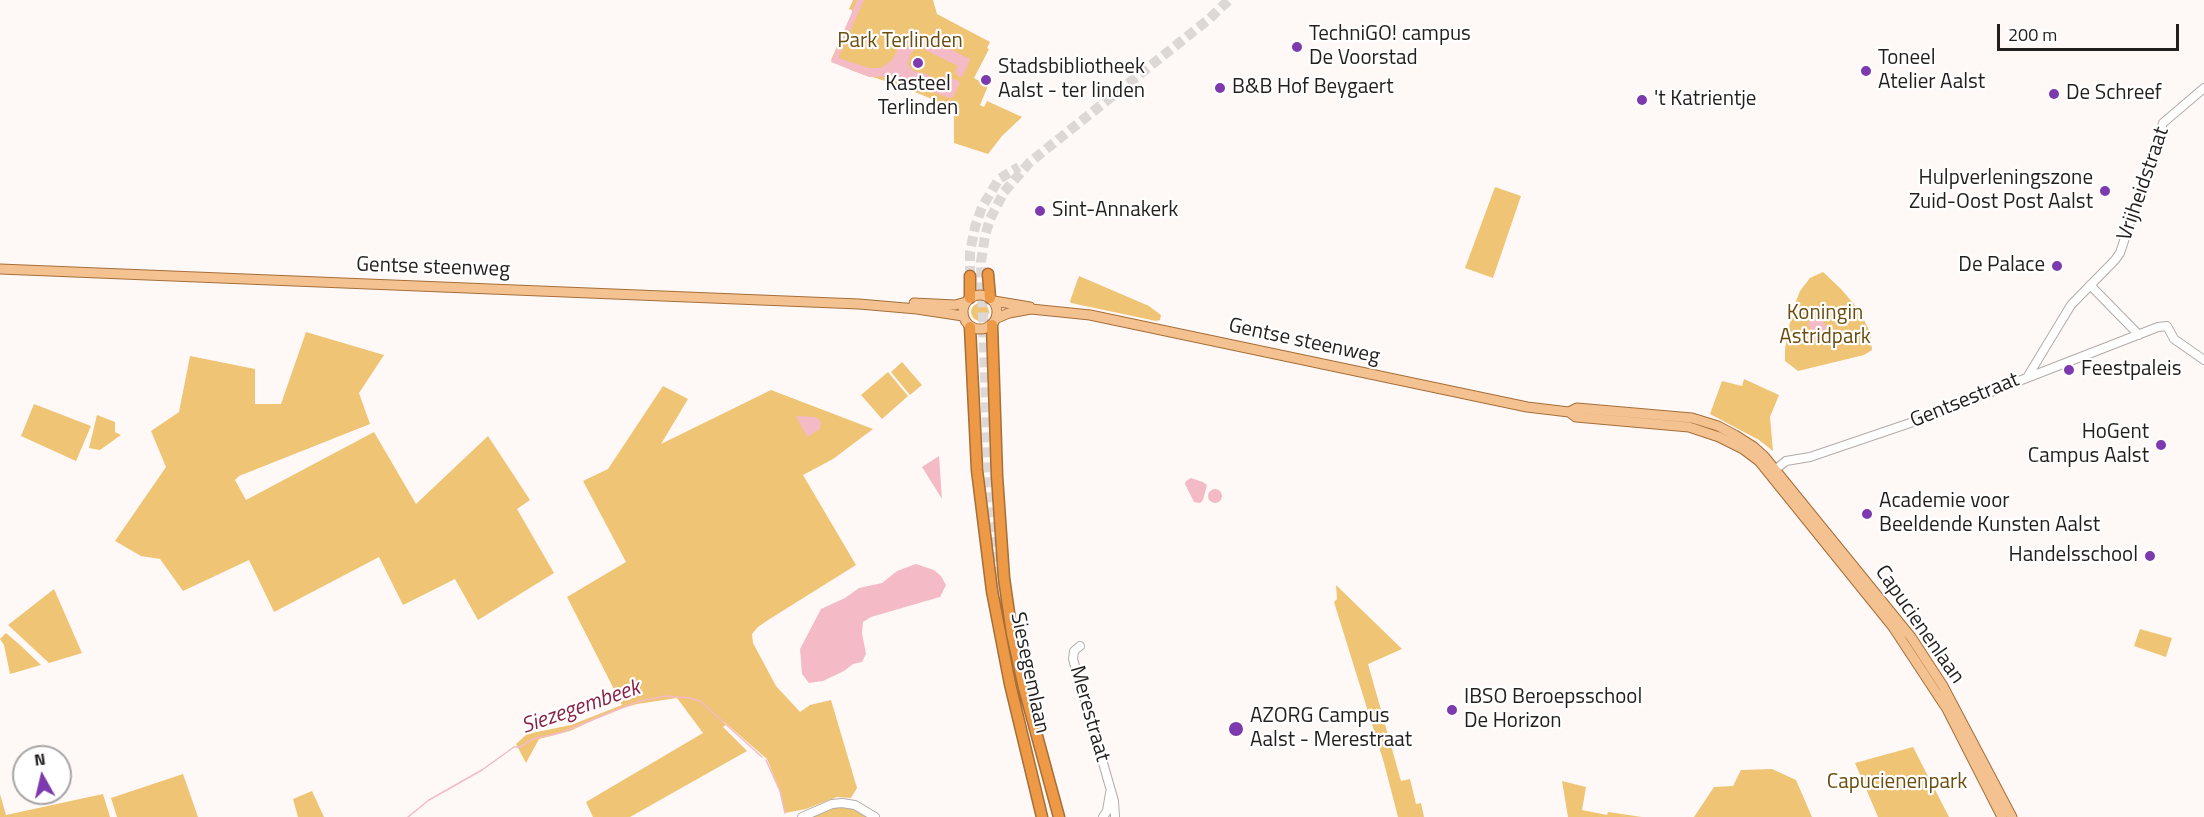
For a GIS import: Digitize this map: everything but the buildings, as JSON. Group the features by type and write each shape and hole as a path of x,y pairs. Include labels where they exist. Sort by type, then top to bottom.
{"highway":[{"path":"988,274 992,300"},
{"path":"968,300 970,276"},
{"name":"Siesegemlaan","path":"994,322 1000,537 1012,634 1024,688 1059,817"},
{"name":"Siesegemlaan","path":"970,327 977,470 992,591 1006,663 1042,817"}],"main road":[{"name":"Gentse steenweg","path":"0,269 864,305 963,316"},
{"path":"980,295 992,300 998,311 994,322 984,330 970,327 963,316 968,300 980,295"},
{"name":"Gentse steenweg","path":"864,305 876,301 956,305 968,300"},
{"name":"Gentse steenweg","path":"992,300 1028,306 1031,309"},
{"name":"Gentse steenweg","path":"994,322 1009,313 1031,309 1090,315 1527,407 1569,412 1576,417 1707,422 1754,447 1772,472"},
{"name":"Capucienenlaan","path":"1772,472 1910,651 1945,706 2002,817"},
{"name":"Capucienenlaan","path":"1772,472 1817,519 1917,646 1943,686 2012,817"}],"street":[{"name":"Vrijheidstraat","path":"2090,285 2120,253 2163,123 2204,88"},
{"path":"2090,285 2139,335"},
{"name":"Gentsestraat","path":"1772,472 1786,461 1810,457 1916,421 2028,376 2071,305 2090,285"},
{"path":"2028,376 2167,326 2174,339 2204,360"},
{"name":"Merestraat","path":"1080,646 1074,651 1073,659 1114,801 1114,817"},
{"name":"Merestraat","path":"1102,817 1109,804 1109,785"},
{"path":"802,817 832,804 842,803 855,805 875,817"}],"green space":[{"name":"Park Terlinden","path":"853,0 933,0 937,14 990,42 987,48 989,49 974,78 988,86 980,105 984,107 987,101 1022,117 1002,136 988,154 954,143 954,108 895,84 853,71 831,60 853,11 849,9"},
{"path":"1495,187 1521,196 1493,278 1465,268"},
{"name":"Koningin Astridpark","path":"1823,272 1859,310 1870,332 1872,350 1864,355 1798,371 1785,361 1792,311 1800,291 1810,278"},
{"path":"1079,276 1149,306 1161,315 1160,320 1071,303"},
{"path":"980,303 986,306 989,312 986,318 980,321 974,318 971,312 974,306"},
{"path":"306,332 384,355 359,393 370,424 239,476 235,480 246,500 374,432 416,504 488,436 530,500 517,509 554,573 478,620 455,579 403,605 379,557 274,612 249,560 183,591 160,559 141,556 115,541 166,467 151,431 179,412 190,356 255,369 255,404 281,404"},
{"path":"902,362 922,385 910,395 891,372"},
{"path":"888,372 908,396 882,419 861,395"},
{"path":"1744,379 1779,395 1770,417 1773,451 1759,440 1710,414 1722,381 1742,386"},
{"path":"663,386 688,399 661,444 771,390 873,429 833,459 803,475 856,565 768,620 752,634 753,643 776,686 800,712 810,705 831,700 857,788 851,798 837,797 806,809 785,813 780,791 767,759 722,720 726,725 723,727 747,751 630,817 593,817 586,802 703,733 677,698 637,704 613,711 570,731 539,739 526,763 516,744 527,734 571,725 622,705 567,597 626,562 583,481 608,469"},
{"path":"34,404 91,426 76,461 21,436"},
{"path":"97,415 115,422 115,432 121,435 100,450 89,448"},
{"path":"1336,585 1402,649 1368,664 1401,781 1410,779 1416,804 1421,803 1424,817 1398,817 1384,763 1334,602 1337,599"},
{"path":"54,589 82,653 49,663 8,625"},
{"path":"2140,629 2172,638 2166,657 2134,646"},
{"path":"6,633 41,665 10,674 4,645 0,639"},
{"name":"Capucienenpark","path":"1913,747 1949,817 1878,817 1855,763"},
{"path":"1772,769 1796,780 1812,817 1694,817 1714,787 1733,786 1741,770"},
{"path":"183,774 198,817 117,817 111,798"},
{"path":"1562,781 1586,787 1582,810 1607,815 1608,812 1642,817 1568,817"},
{"path":"312,791 324,817 298,817 293,799"},
{"path":"0,794 6,815 52,805 72,805 72,801 103,794 110,817 0,817"},
{"path":"832,808 853,809 869,817 811,817"}],"shaded area":[{"path":"857,0 864,0 839,58 869,68 881,68 892,60 910,29 970,59 963,76 959,77 955,72 958,66 925,48 916,47 910,55 908,65 914,71 948,85 951,79 958,80 960,83 953,97 949,98 891,76 869,77 831,62"},
{"path":"1816,317 1825,324 1827,332 1813,341 1811,340 1813,333 1808,324"},
{"path":"796,416 816,417 821,422 820,429 807,437"},
{"path":"939,456 942,499 922,467"},
{"path":"1191,478 1207,485 1200,503 1194,502 1185,484"},
{"path":"1215,489 1220,491 1222,496 1220,501 1215,503 1210,501 1208,496 1210,491"},
{"path":"916,564 934,570 941,576 946,585 940,597 871,617 863,622 862,633 866,654 862,662 853,664 823,681 809,683 802,674 800,649 821,609 845,598 859,588 882,583 897,571"}],"waterway":[{"name":"Siezegembeek","path":"408,817 429,800 482,770 514,747 520,747 533,739 560,733 639,701 666,696 700,701 762,757"},
{"name":"Siezegembeek","path":"766,760 780,791 785,813"}],"tunnel":[{"path":"1006,621 992,531 987,435 981,262 990,219 1004,192 1030,162 1209,19 1229,0"},
{"path":"970,276 970,252 982,207 999,179 1019,167"}],"place":[{"name":"TechniGO! campus De Voorstad","path":"1297,47"},
{"name":"Kasteel Terlinden","path":"918,63"},
{"name":"Toneel Atelier Aalst","path":"1866,71"},
{"name":"Stadsbibliotheek Aalst - ter linden","path":"986,80"},
{"name":"B&B Hof Beygaert","path":"1220,88"},
{"name":"De Schreef","path":"2054,94"},
{"name":"'t Katrientje","path":"1642,100"},
{"name":"Hulpverleningszone Zuid-Oost Post Aalst","path":"2105,191"},
{"name":"Sint-Annakerk","path":"1040,211"},
{"name":"De Palace","path":"2057,266"},
{"name":"Feestpaleis","path":"2069,370"},
{"name":"HoGent Campus Aalst","path":"2161,445"},
{"name":"Academie voor Beeldende Kunsten Aalst","path":"1867,514"},
{"name":"Handelsschool","path":"2150,556"},
{"name":"IBSO Beroepsschool De Horizon","path":"1452,710"},
{"name":"AZORG Campus Aalst - Merestraat","path":"1236,729"}]}
